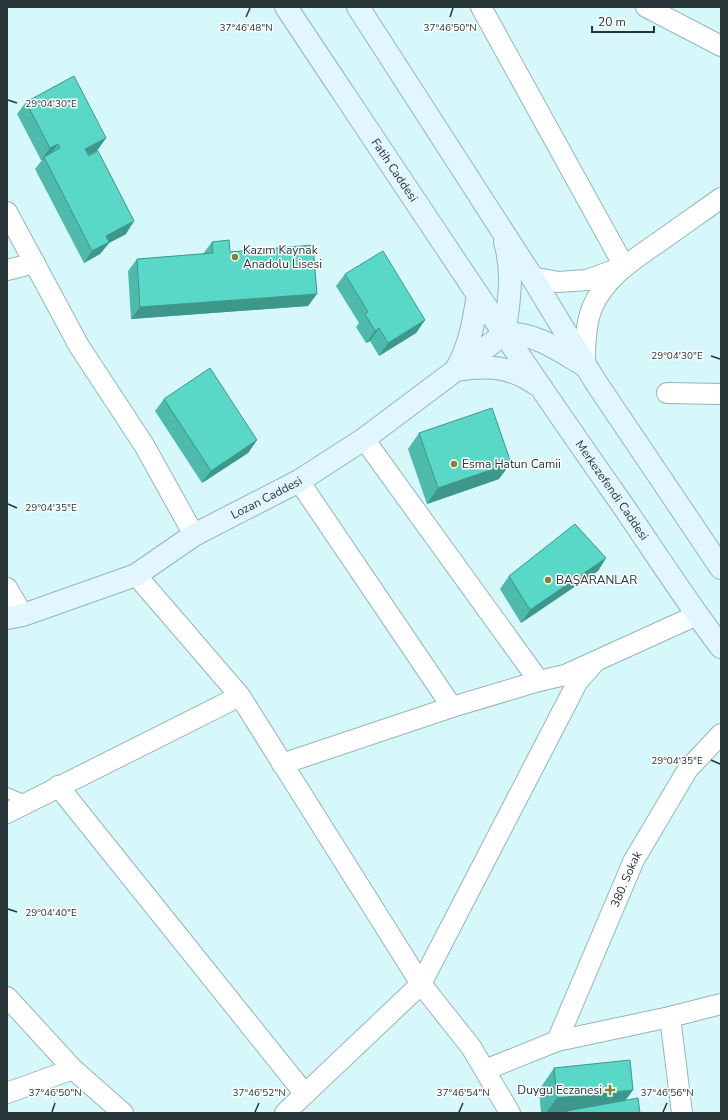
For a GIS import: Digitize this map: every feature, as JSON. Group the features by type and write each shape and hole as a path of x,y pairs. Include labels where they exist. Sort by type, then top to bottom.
{"main road":[{"name":"Fatih Caddesi","path":"286,7 504,334"},
{"path":"358,7 503,232 585,366 721,568"},
{"path":"503,232 509,263 510,288 504,334 514,333 532,338 552,346 585,366"},
{"path":"456,370 468,342 478,295"},
{"name":"Lozan Caddesi","path":"15,617 136,575 194,535 299,481 364,439 504,334"},
{"name":"Merkezefendi Caddesi","path":"504,334 672,576 697,615 721,647"},
{"path":"456,370 483,366 496,367 527,377 538,385"}],"street":[{"path":"481,7 624,266"},
{"path":"646,7 721,46"},
{"path":"585,366 585,348 592,308 604,289 624,266 721,198"},
{"path":"7,212 79,346 144,445 194,535"},
{"path":"700,213 721,218"},
{"path":"7,270 35,263"},
{"path":"532,278 558,282 587,280 624,266"},
{"path":"667,393 721,394"},
{"path":"364,439 539,680"},
{"path":"299,481 452,707"},
{"path":"136,575 240,696 421,984 471,1047 510,1113"},
{"path":"7,588 15,617"},
{"path":"282,764 452,707 539,680 565,675 697,615"},
{"path":"285,1113 421,984 578,680 595,662"},
{"path":"7,813 58,786 240,696"},
{"name":"380. Sokak","path":"557,1041 634,860 688,769 721,734"},
{"path":"58,786 305,1094"},
{"path":"7,997 73,1069 123,1113"},
{"path":"485,1070 557,1041 670,1017 721,1004"},
{"path":"670,1017 682,1113"},
{"path":"7,1093 73,1069"}],"lane":[{"path":"7,793 28,802"}],"building":[{"path":"74,76 106,138 85,149 89,156 98,151 134,221 106,236 109,242 92,251 44,157 60,148 58,144 50,148 26,102"},
{"path":"229,240 230,252 313,245 317,294 140,307 137,259 213,253 212,242"},
{"path":"383,251 425,320 388,343 379,328 375,331 365,314 368,312 345,274"},
{"path":"210,368 257,440 211,471 164,399"},
{"name":"Esma Hatun Camii","path":"492,408 511,463 438,488 419,433"},
{"name":"BAŞARANLAR","path":"575,524 606,558 530,610 509,576"},
{"path":"630,1060 633,1090 557,1098 554,1068"},
{"path":"638,1098 640,1113 567,1113 567,1111"}],"place":[{"name":"Kazım Kaynak Anadolu Lisesi","path":"235,257"},
{"name":"Esma Hatun Camii","path":"454,464"},
{"name":"BAŞARANLAR","path":"548,580"},
{"name":"Duygu Eczanesi","path":"610,1090"}]}
